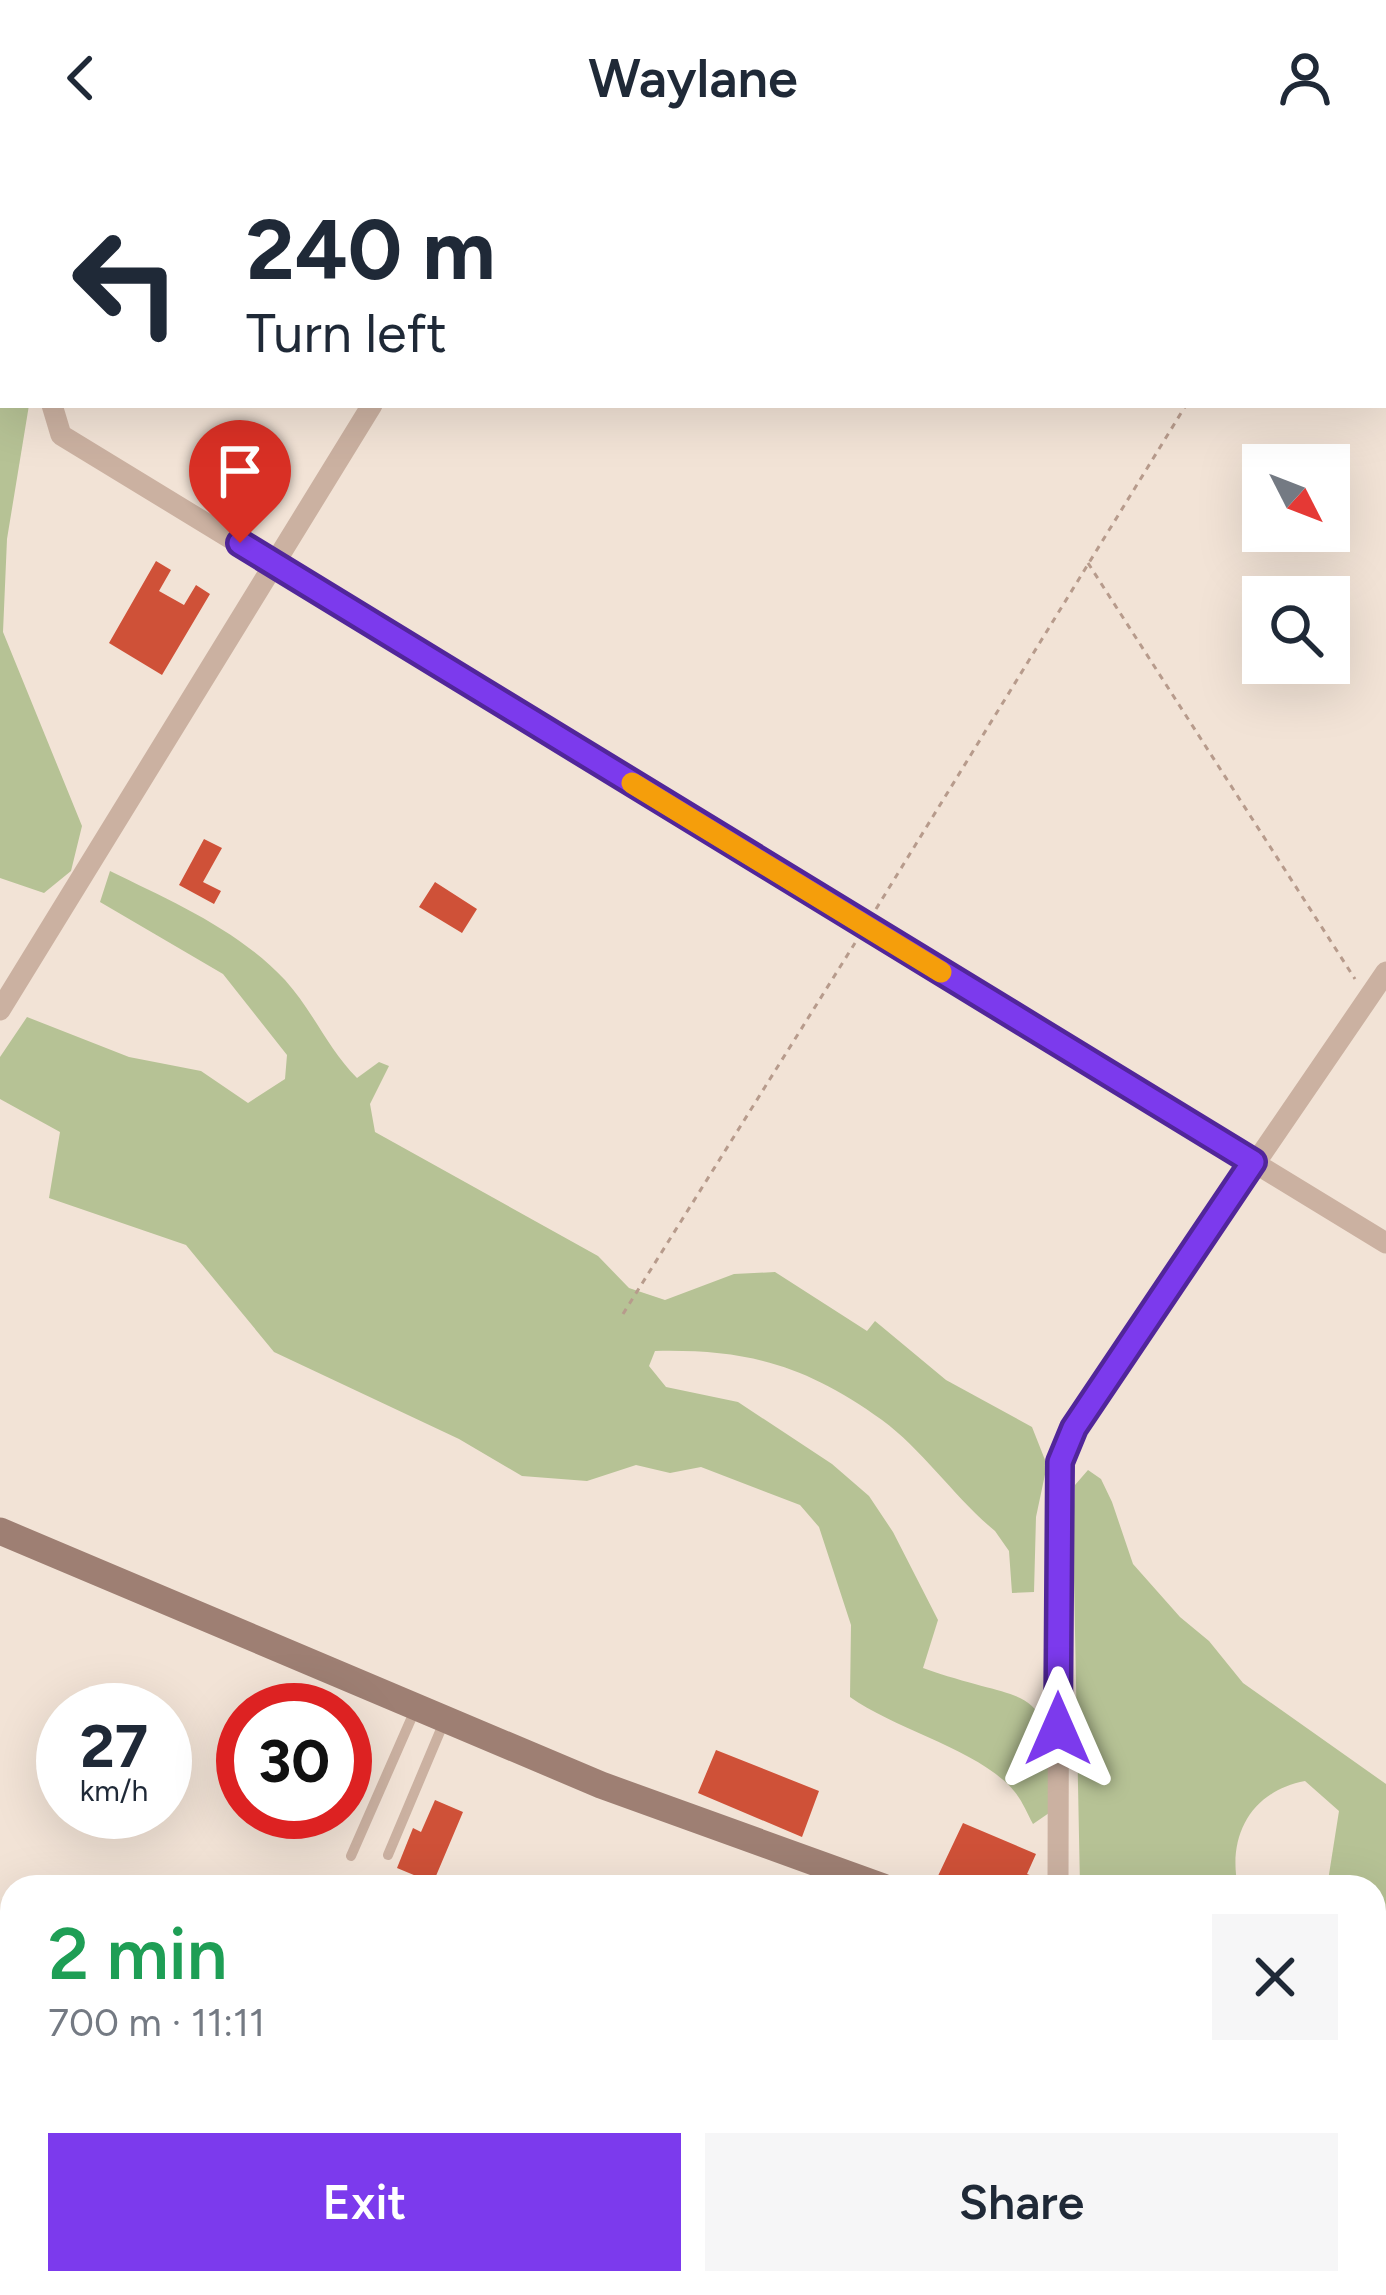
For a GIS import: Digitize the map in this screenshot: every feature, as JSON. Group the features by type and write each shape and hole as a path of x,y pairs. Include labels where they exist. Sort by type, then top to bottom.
{"street":[{"path":"53,408 61,435 1386,1243"},
{"path":"0,1010 370,408"},
{"path":"1058,1875 1060,1462 1074,1428 1386,972"},
{"path":"0,1531 601,1785 850,1875"}],"lane":[{"path":"351,1856 417,1707"},
{"path":"388,1855 446,1719"}],"path":[{"path":"623,1313 1184,408"},
{"path":"1088,561 1367,998"}],"green space":[{"path":"0,408 29,408 7,539 3,632 82,826 71,871 44,893 0,878"},
{"path":"110,871 202,918 266,962 295,992 357,1078 379,1062 389,1066 370,1104 375,1132 598,1256 629,1288 665,1300 734,1274 775,1272 867,1331 875,1321 946,1380 1032,1427 1047,1465 1036,1517 1034,1592 1012,1593 1009,1551 995,1531 897,1432 854,1401 801,1373 747,1357 655,1351 649,1366 666,1387 738,1402 832,1464 869,1496 938,1620 923,1668 1014,1695 1040,1717 1049,1769 1049,1813 1033,1824 1017,1795 999,1777 850,1697 851,1625 819,1527 800,1505 701,1467 670,1473 636,1465 587,1481 522,1476 459,1439 274,1352 186,1245 49,1198 60,1132 0,1099 0,1057 27,1017 129,1057 201,1071 248,1103 285,1079 287,1055 223,974 100,902"},
{"path":"1088,1470 1101,1479 1133,1564 1243,1683 1386,1784 1386,1875 1329,1875 1339,1811 1305,1781 1271,1794 1248,1818 1236,1850 1237,1875 1080,1875 1075,1485"}],"building":[{"path":"156,561 171,570 159,591 184,605 196,585 210,594 162,675 109,643"},
{"path":"204,839 222,848 203,882 221,891 214,904 179,885"},
{"path":"435,882 477,909 462,933 419,907"},
{"path":"716,1750 819,1791 802,1837 698,1793"},
{"path":"435,1800 463,1812 436,1875 414,1875 397,1868 413,1828 421,1832"},
{"path":"963,1823 1036,1854 1030,1875 938,1875"}],"slow traffic":[{"path":"632,783 941,972"}],"route":[{"path":"240,543 1253,1162 1074,1428 1060,1462 1058,1729"}]}
